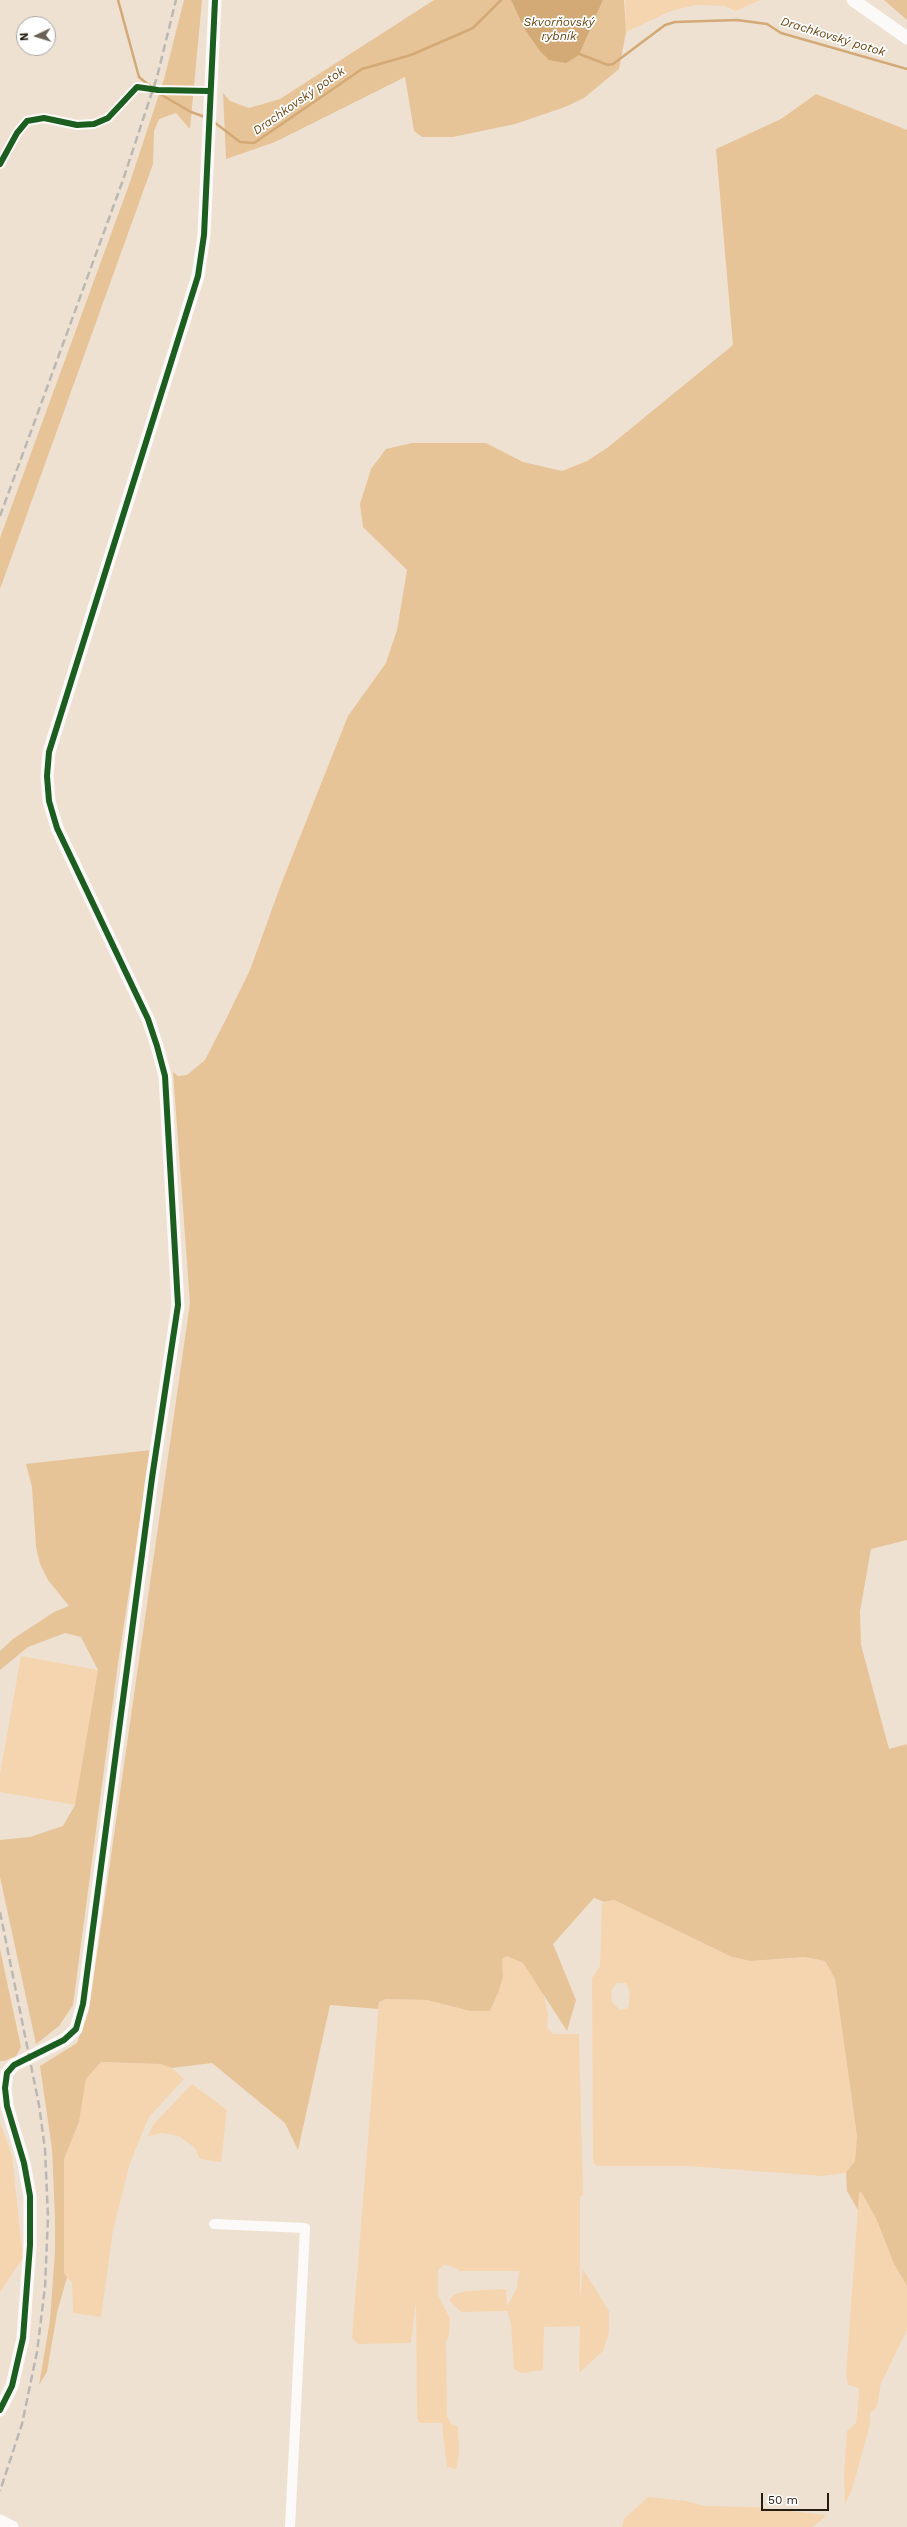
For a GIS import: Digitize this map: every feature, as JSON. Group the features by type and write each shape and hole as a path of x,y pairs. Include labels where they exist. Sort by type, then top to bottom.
{"street":[{"path":"0,2410 12,2386 23,2338 30,2245 30,2196 24,2163 7,2106 5,2088 7,2073 14,2065 64,2040 76,2029 83,2004 152,1478 178,1305 164,1076 157,1046 148,1019 57,828 49,801 47,776 52,744 198,276 204,235 209,92 215,0"},
{"path":"853,0 907,38"},
{"path":"0,164 17,133 27,121 44,118 77,125 94,124 108,118 137,87 146,88"},
{"path":"158,90 209,92"},
{"path":"214,2224 305,2228 290,2527"},
{"path":"0,2521 12,2527"}],"shaded area":[{"path":"184,0 202,0 190,129 176,113 159,119 154,131 153,164 0,589 0,538 130,182 164,79"},
{"path":"434,0 511,0 524,28 579,55 603,0 624,0 626,32 619,69 584,98 565,107 515,124 453,137 422,137 414,131 405,77 275,142 226,159 223,93 230,101 249,108 280,99"},
{"path":"625,0 761,0 735,11 725,6 695,5 671,11 626,32"},
{"path":"884,0 907,0 907,20"},
{"path":"816,94 907,130 907,1540 871,1549 860,1611 861,1645 889,1749 907,1744 907,2286 894,2264 876,2218 861,2192 859,2193 858,2210 847,2191 846,2172 855,2161 857,2136 835,1979 825,1961 804,1957 751,1961 732,1957 614,1900 604,1902 594,1898 553,1944 576,2000 567,2031 523,1963 507,1956 502,1959 503,1976 499,1991 490,2011 470,2011 427,2000 386,1999 379,2002 378,2009 330,2005 298,2150 285,2123 212,2063 172,2068 160,2064 101,2062 86,2079 79,2122 64,2159 64,2273 67,2277 57,2313 47,2372 39,2385 50,2320 55,2252 52,2149 40,2066 77,2043 89,2010 190,1303 173,1072 178,1076 187,1075 205,1060 225,1021 250,970 280,887 348,716 386,663 397,630 407,570 363,527 360,504 371,469 386,449 412,443 486,443 523,462 562,471 587,461 607,448 733,345 716,149 781,119"},
{"path":"151,1450 118,1663 73,2005 59,2026 36,2044 0,1877 0,1840 30,1837 63,1826 75,1805 98,1670 81,1637 65,1633 28,1647 0,1670 0,1651 13,1639 54,1612 69,1606 48,1580 40,1564 36,1547 32,1487 26,1464"},
{"path":"21,1656 98,1670 75,1805 0,1792 0,1774"},
{"path":"614,1900 732,1957 752,1961 804,1957 825,1961 835,1979 857,2136 855,2161 845,2173 822,2176 687,2166 597,2166 593,2162 592,1978 600,1966 602,1903","holes":["617,1983 626,1983 630,1992 628,2008 620,2010 612,2002 611,1990"]},
{"path":"0,1949 21,2047 16,2056 4,2061 0,2061"},
{"path":"507,1956 523,1963 543,1992 548,2014 547,2027 553,2034 579,2034 583,2196 580,2197 580,2298 583,2269 609,2311 609,2333 603,2351 579,2373 580,2326 544,2327 543,2370 522,2373 514,2369 511,2324 507,2311 461,2312 449,2300 455,2294 466,2291 506,2289 507,2306 517,2288 519,2271 460,2271 454,2267 444,2265 438,2270 438,2295 450,2319 449,2334 446,2343 447,2416 451,2424 458,2426 459,2455 456,2469 447,2467 442,2423 419,2423 417,2415 416,2301 411,2343 358,2344 352,2338 379,2002 386,1999 427,2000 470,2011 490,2011 499,1991 503,1976 502,1959"},
{"path":"101,2062 160,2064 172,2068 184,2079 149,2117 130,2163 113,2230 101,2317 73,2313 72,2283 64,2273 64,2159 79,2122 86,2079"},
{"path":"192,2084 227,2110 221,2162 200,2159 195,2148 179,2136 162,2133 148,2136 153,2125"},
{"path":"0,2122 12,2156 23,2258 0,2292"},
{"path":"861,2192 876,2218 894,2264 907,2286 907,2330 881,2383 877,2407 870,2413 870,2424 852,2490 845,2504 844,2475 847,2431 856,2423 858,2408 859,2388 848,2385 846,2375 859,2193"},
{"path":"648,2497 686,2501 705,2506 756,2507 825,2515 824,2518 812,2527 622,2527 624,2519"}],"water":[{"name":"Skvorňovský rybník","path":"511,0 603,0 579,55 566,63 549,60 540,51 524,28"}],"waterway":[{"name":"Drachkovský potok","path":"118,0 139,77 156,91"},
{"name":"Drachkovský potok","path":"214,122 240,142 254,143 362,69 411,55 473,28 501,0"},
{"name":"Drachkovský potok","path":"577,53 608,65 613,64 665,25 675,22 737,20 767,24 781,33 907,69"},
{"name":"Drachkovský potok","path":"160,94 191,112 205,117"}],"railway":[{"path":"0,516 123,180 157,77 176,0"},
{"path":"0,1912 39,2105 45,2149 48,2217 45,2287 37,2352 22,2424 0,2491"}],"cycle path":[{"path":"0,2410 12,2386 23,2338 30,2245 30,2196 24,2163 7,2106 5,2088 7,2073 14,2065 64,2040 76,2029 83,2004 152,1478 178,1305 165,1076 148,1019 57,828 49,801 47,776 49,752 198,276 204,235 215,0"},
{"path":"0,164 17,133 27,121 44,118 77,125 94,124 108,118 137,87 158,90 209,91"}]}
